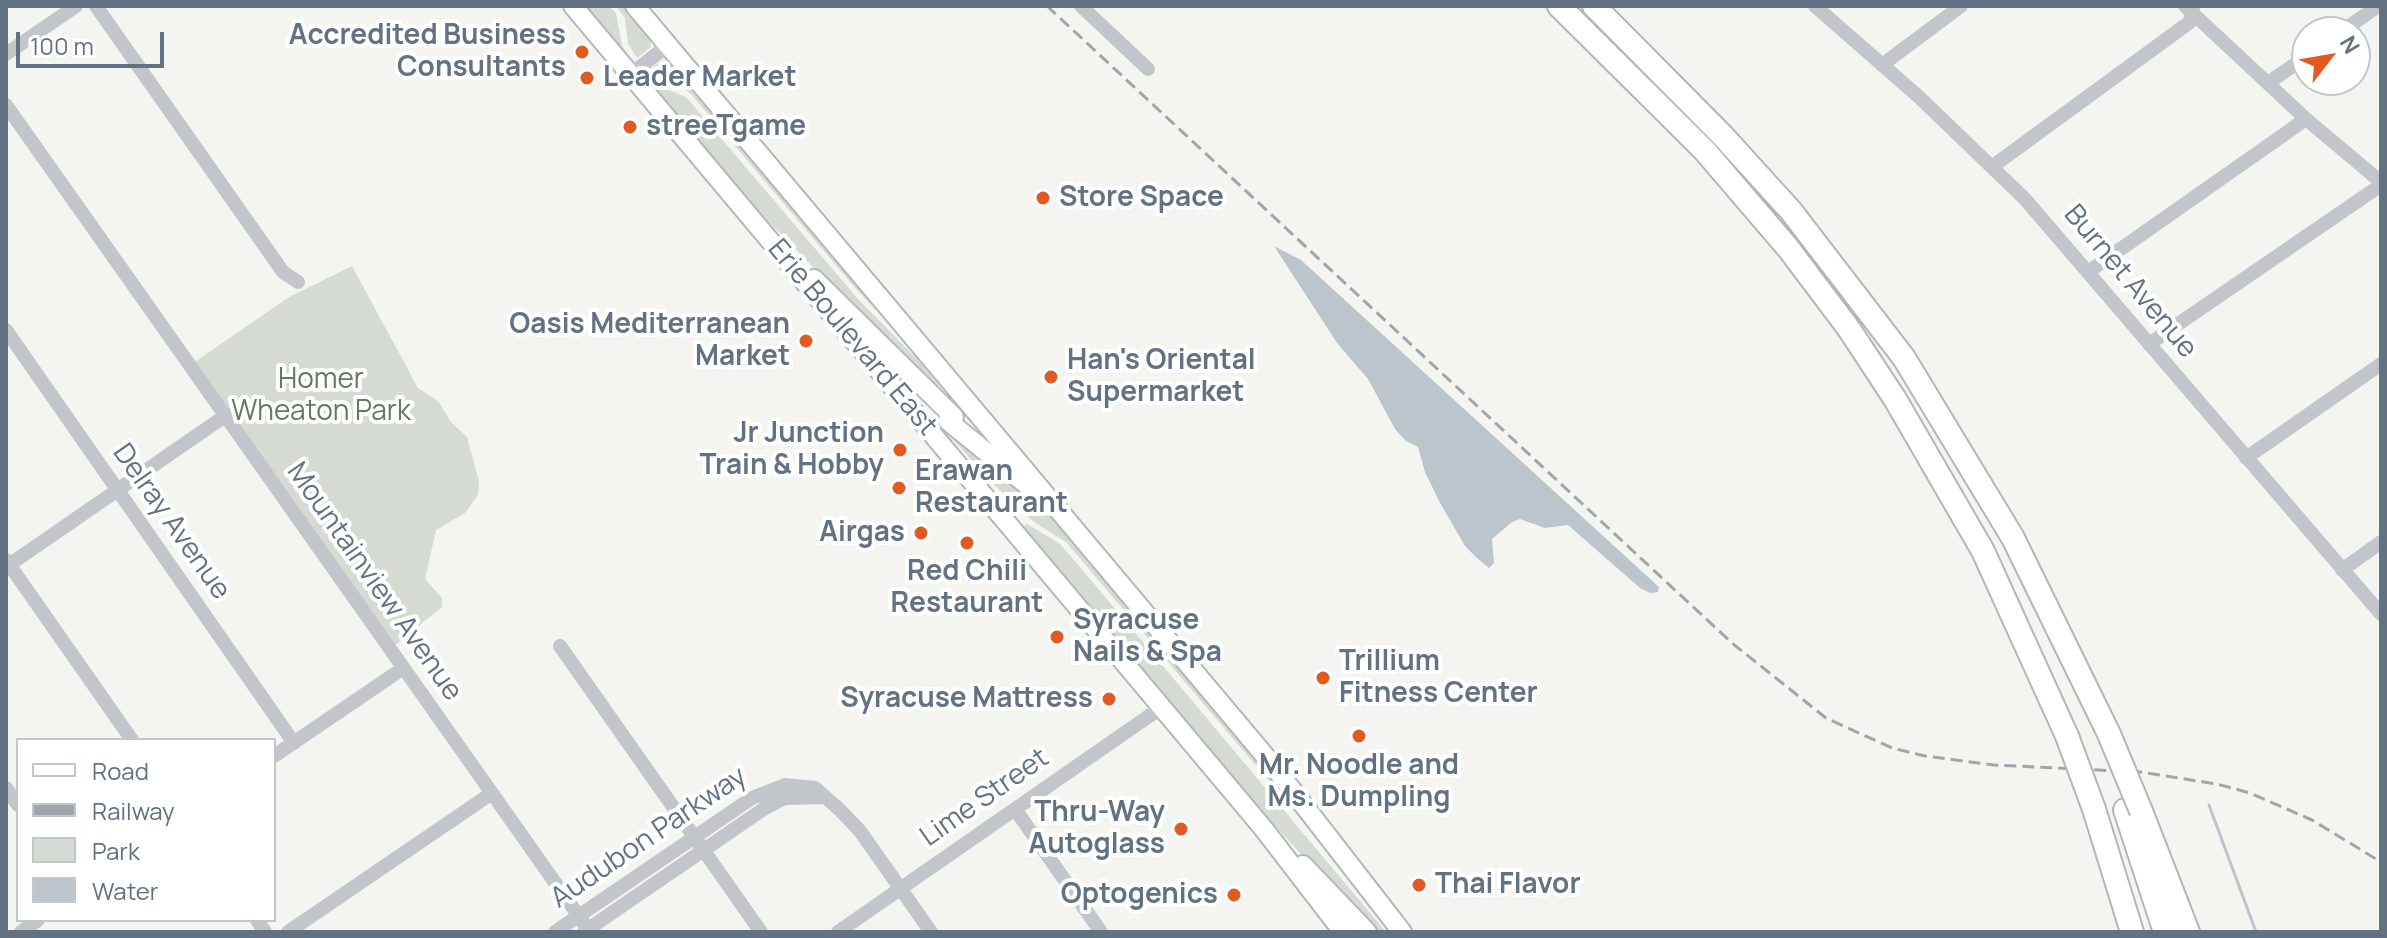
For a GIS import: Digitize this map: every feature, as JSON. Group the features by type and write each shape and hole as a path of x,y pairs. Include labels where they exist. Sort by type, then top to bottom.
{"highway":[{"path":"1559,6 1705,151 1788,248 1849,329 1903,412 1983,551 2067,736 2094,809 2132,932"},
{"path":"1594,6 1722,135 1791,211 1869,308 1981,482 2065,642 2133,810 2188,932"},
{"path":"2133,810 2165,932"}],"main road":[{"name":"Erie Boulevard East","path":"573,6 1263,828 1343,932"},
{"name":"Erie Boulevard East","path":"635,6 1301,800 1402,932"},
{"path":"770,240 832,294 951,419 1054,505"},
{"path":"1263,828 1326,885 1367,932"}],"street":[{"path":"6,54 76,6"},
{"path":"96,6 283,272 298,282"},
{"path":"1081,6 1148,69"},
{"name":"Burnet Avenue","path":"1815,6 1993,166 2088,272 2381,614"},
{"path":"1882,65 1961,6"},
{"path":"2149,344 2381,183 2306,119 2190,9"},
{"path":"1993,166 2190,22 2190,9"},
{"path":"630,75 668,45"},
{"path":"2268,83 2291,67"},
{"name":"Mountainview Avenue","path":"6,105 587,931"},
{"path":"2088,272 2306,119"},
{"name":"Delray Avenue","path":"6,330 294,743"},
{"path":"2246,458 2381,364"},
{"path":"932,434 970,404"},
{"path":"131,738 7,564 225,416"},
{"path":"2342,570 2381,542"},
{"path":"560,646 761,932"},
{"path":"276,755 402,669"},
{"name":"Lime Street","path":"838,932 1162,707"},
{"name":"Audubon Parkway","path":"587,931 699,844 752,798 785,792 815,788 860,831 900,889"},
{"path":"288,932 492,793"},
{"path":"1015,809 1101,932"},
{"name":"Audubon Parkway","path":"555,932 699,844"},
{"path":"900,889 931,932"}],"green space":[{"path":"585,6 609,6 616,13 622,45 628,58"},
{"path":"616,6 624,6 650,37 651,47 637,58 628,44 625,18"},
{"path":"662,60 673,63 851,276 956,392 954,405 947,403 950,392 940,377 856,289 691,94 677,84 659,80 649,70"},
{"path":"647,78 686,97 858,299 923,365 943,391 943,399 756,209"},
{"name":"Homer Wheaton Park","path":"352,266 418,388 438,401 451,422 467,437 479,481 478,495 465,513 436,530 425,579 442,598 442,607 389,650 189,366 289,297"},
{"path":"956,434 1060,525 1360,882 1326,848 1066,542 1034,522 991,482 952,438"},
{"path":"1027,524 1059,543 1386,932 1374,932 1260,810 1023,527"}],"water":[{"path":"1274,246 1301,260 1659,587 1658,592 1650,593 1640,588 1568,525 1545,528 1520,519 1492,539 1494,563 1489,568 1477,558 1465,546 1439,501 1425,472 1418,447 1406,441 1395,429 1368,379 1337,343"}],"waterway":[{"path":"2209,805 2256,932"}],"railway":[{"path":"1047,6 1732,643 1826,718 1892,748 1925,756 1994,765 2140,772 2217,784 2250,793 2312,820 2381,862"}],"place":[{"name":"Accredited Business Consultants","path":"582,52"},
{"name":"Leader Market","path":"587,78"},
{"name":"streeTgame","path":"630,127"},
{"name":"Store Space","path":"1043,198"},
{"name":"Oasis Mediterranean Market","path":"806,341"},
{"name":"Han's Oriental Supermarket","path":"1051,377"},
{"name":"Jr Junction Train & Hobby","path":"900,450"},
{"name":"Erawan Restaurant","path":"899,488"},
{"name":"Airgas","path":"921,533"},
{"name":"Red Chili Restaurant","path":"967,543"},
{"name":"Syracuse Nails & Spa","path":"1057,637"},
{"name":"Trillium Fitness Center","path":"1323,678"},
{"name":"Syracuse Mattress","path":"1109,699"},
{"name":"Mr. Noodle and Ms. Dumpling","path":"1359,736"},
{"name":"Thru-Way Autoglass","path":"1181,829"},
{"name":"Thai Flavor","path":"1419,885"},
{"name":"Optogenics","path":"1234,895"}]}
